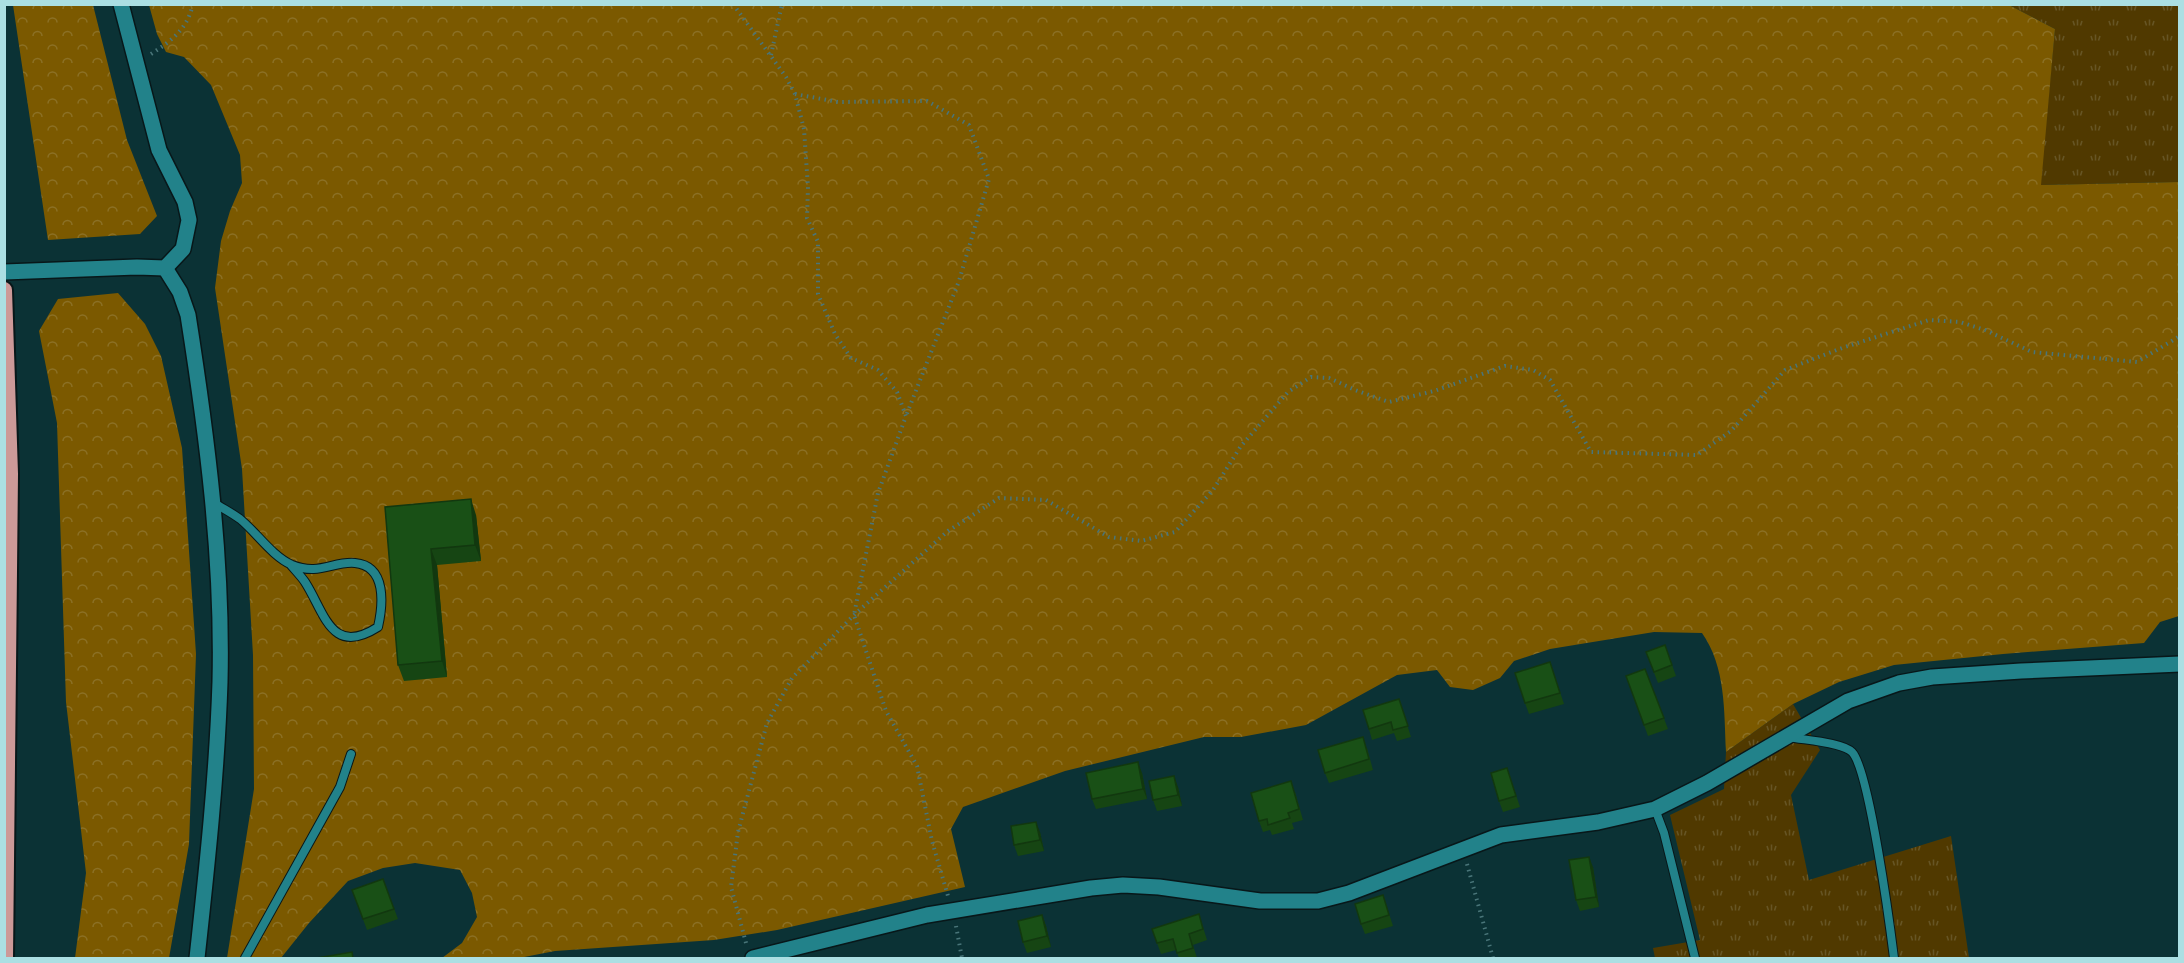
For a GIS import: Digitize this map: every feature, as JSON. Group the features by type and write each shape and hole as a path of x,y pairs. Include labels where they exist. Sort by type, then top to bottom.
{"highway":[{"path":"4,290 10,474 5,958"}],"street":[{"path":"4,272 165,268 183,249 189,220 184,202 159,150 121,4"},
{"path":"165,268 180,292 188,315 213,502 220,680 211,823 197,958"},
{"path":"750,953 952,910 1124,885 1159,887 1268,902 1318,901 1349,893 1462,849 1511,833 1598,822 1655,809 1707,783 1848,701 1899,683 1932,677 2180,664"}],"lane":[{"path":"213,502 240,519 290,564 305,581 328,626 341,636 362,637 378,627 383,592 378,579 368,566 354,563 312,569 290,564"},
{"path":"1785,737 1842,747 1851,751 1856,758 1869,807 1894,958"},
{"path":"245,958 340,787 351,754"},
{"path":"1655,809 1664,833 1695,958"}],"path":[{"path":"136,63 176,38 190,16 193,4"},
{"path":"733,4 795,94 804,129 808,187 807,218 818,242 818,294 835,334 851,358 878,370 897,392 906,416"},
{"path":"770,56 782,4"},
{"path":"795,94 838,102 927,101 969,125 989,179 959,281 878,493 854,615 886,711 917,766 932,841 952,910 962,958"},
{"path":"750,953 731,887 738,832 767,723 792,678 854,615 948,531 999,498 1046,500 1109,537 1141,541 1175,532 1213,490 1241,446 1288,392 1311,377 1329,378 1389,402 1434,391 1505,366 1533,370 1550,380 1591,452 1697,455 1731,431 1785,370 1842,348 1929,320 1960,322 1985,330 2032,352 2137,363 2180,336"},
{"path":"1462,849 1493,958"}],"green space":[{"path":"13,5 93,5 127,140 157,216 140,234 48,240"},
{"path":"149,5 2009,5 2055,29 2041,185 2179,182 2179,616 2160,622 2144,643 1894,665 1839,682 1793,704 1726,752 1720,675 1710,646 1702,633 1654,632 1550,649 1514,661 1500,678 1473,690 1450,687 1437,670 1397,675 1306,725 1241,737 1204,737 1065,771 963,807 951,829 965,887 777,930 714,940 555,951 519,958 442,958 462,943 477,917 472,893 460,870 415,863 383,868 348,881 309,923 281,958 227,958 254,789 253,655 242,469 215,288 221,241 242,183 240,155 211,85 184,57 166,52 157,34"},
{"path":"2009,5 2179,5 2179,182 2040,185 2055,29"},
{"path":"118,293 145,324 161,356 182,448 196,654 189,844 169,958 75,958 86,873 66,702 57,423 39,331 58,299"},
{"path":"1793,704 1820,750 1791,795 1809,880 1951,836 1969,958 1655,958 1653,948 1700,940 1670,815 1724,789 1726,752"}],"building":[{"path":"471,499 475,545 431,549 442,661 398,665 385,507"},
{"path":"1665,645 1672,665 1654,672 1646,652"},
{"path":"1550,662 1560,693 1525,703 1515,673"},
{"path":"1645,669 1664,718 1644,725 1626,676"},
{"path":"1399,699 1408,726 1393,730 1391,722 1369,729 1363,710"},
{"path":"1363,737 1369,759 1325,773 1318,750"},
{"path":"1138,762 1143,789 1092,799 1086,773"},
{"path":"1507,768 1516,796 1499,801 1491,773"},
{"path":"1174,776 1178,795 1153,800 1149,781"},
{"path":"1291,781 1299,809 1288,813 1290,818 1268,825 1267,819 1259,821 1251,793"},
{"path":"1036,822 1040,840 1014,845 1011,826"},
{"path":"1589,857 1596,897 1576,900 1569,860"},
{"path":"383,879 394,909 363,919 352,890"},
{"path":"1383,895 1389,915 1361,924 1355,904"},
{"path":"1199,914 1203,929 1189,934 1193,948 1177,953 1173,939 1157,943 1152,929"},
{"path":"1042,915 1047,936 1023,942 1018,921"},
{"path":"352,952 353,958 317,958"}]}
